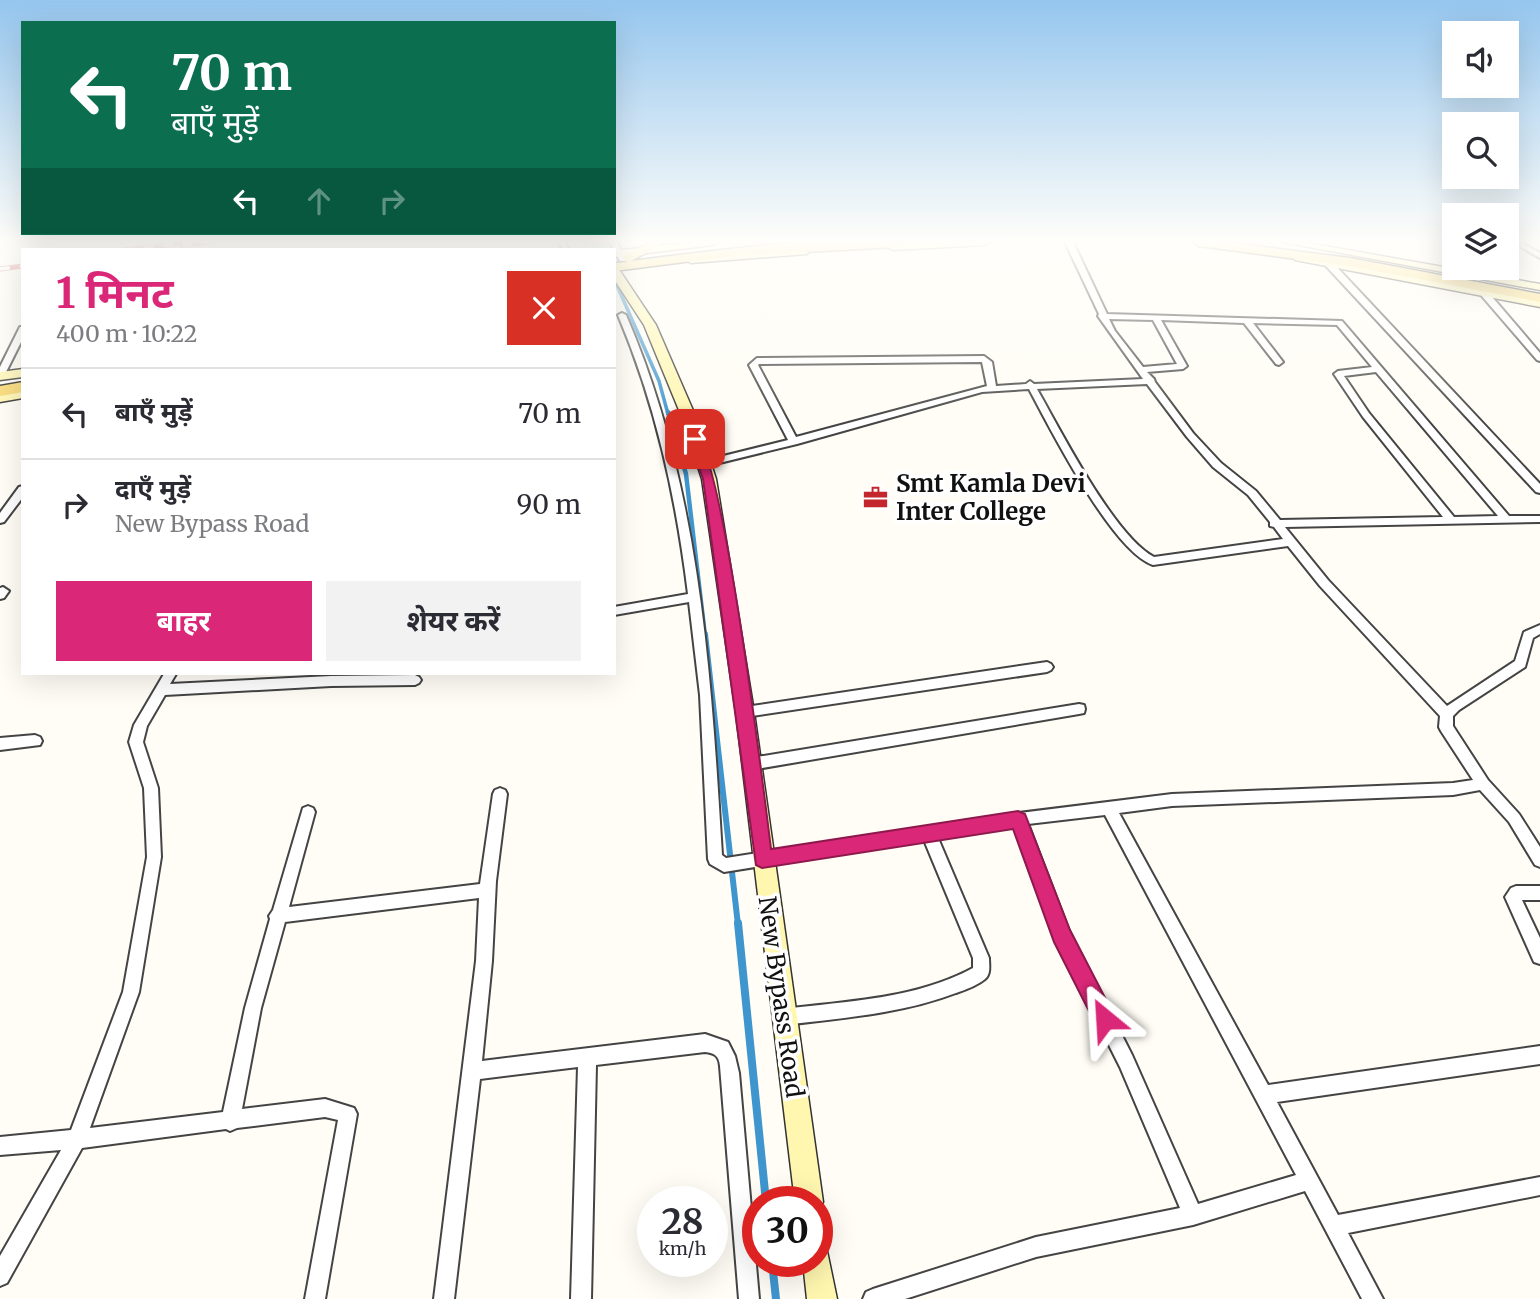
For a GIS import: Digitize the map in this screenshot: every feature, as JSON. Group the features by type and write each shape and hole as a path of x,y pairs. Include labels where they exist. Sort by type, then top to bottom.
{"main road":[{"name":"New Bypass Road","path":"638,303 650,325 656,351 709,479 745,712 762,859 807,1186"},
{"path":"0,376 21,373"},
{"path":"0,384 21,380"},
{"path":"0,391 21,387"},
{"path":"0,398 21,394"},
{"path":"819,1277 822,1299"}],"street":[{"path":"1096,303 1125,352 1151,381 1190,435 1217,465 1252,493 1289,542 1447,715"},
{"path":"1365,303 1540,490"},
{"path":"1492,303 1540,358"},
{"path":"622,315 639,354 678,481 706,695 715,859 731,865 1018,820 1172,800 1453,789 1483,784"},
{"path":"1102,316 1339,323 1506,519"},
{"path":"1142,370 1183,366 1156,318"},
{"path":"1247,320 1279,362"},
{"path":"0,376 21,334"},
{"path":"639,354 656,351"},
{"path":"794,442 753,365 757,361 984,359 988,362 992,387"},
{"path":"1379,369 1338,374 1366,415 1450,519"},
{"path":"704,464 992,387 1151,381"},
{"path":"1030,384 1112,524 1140,557 1153,561 1289,542"},
{"path":"0,520 21,492"},
{"path":"1274,524 1540,519"},
{"path":"616,611 694,597"},
{"path":"1540,629 1528,635 1521,664 1454,706 1447,715 1446,727 1483,784 1514,818 1540,860"},
{"path":"745,712 1047,667"},
{"path":"0,1276 77,1139 131,992 154,857 151,789 136,742 141,725 169,675"},
{"path":"161,690 363,677 415,680"},
{"path":"751,764 1079,709"},
{"path":"0,744 35,741"},
{"path":"443,1299 472,1071 488,890 500,794"},
{"path":"1110,808 1373,1299"},
{"path":"230,1122 277,916 308,812"},
{"path":"1018,820 1062,935 1126,1061 1193,1215"},
{"path":"784,1017 901,1000 963,982 981,972 984,967 981,958 929,834"},
{"path":"277,916 488,890"},
{"path":"1540,893 1516,893 1513,897 1540,956"},
{"path":"472,1071 705,1043 719,1044 725,1050 730,1073 749,1299"},
{"path":"1262,1095 1540,1055"},
{"path":"581,1299 587,1059"},
{"path":"0,1146 230,1122 325,1108 348,1114 315,1299"},
{"path":"873,1299 1036,1247 1193,1215 1308,1181"},
{"path":"1333,1226 1540,1186"}],"waterway":[{"path":"625,303 659,381 668,414"},
{"path":"668,412 686,474 705,636"},
{"path":"705,634 738,925"},
{"path":"738,923 764,1186"},
{"path":"774,1277 776,1299"}],"place":[{"name":"Smt Kamla Devi Inter College","path":"876,497"}],"route":[{"path":"695,439 709,479 745,712 762,859 1018,820 1062,935 1105,1019"}]}
